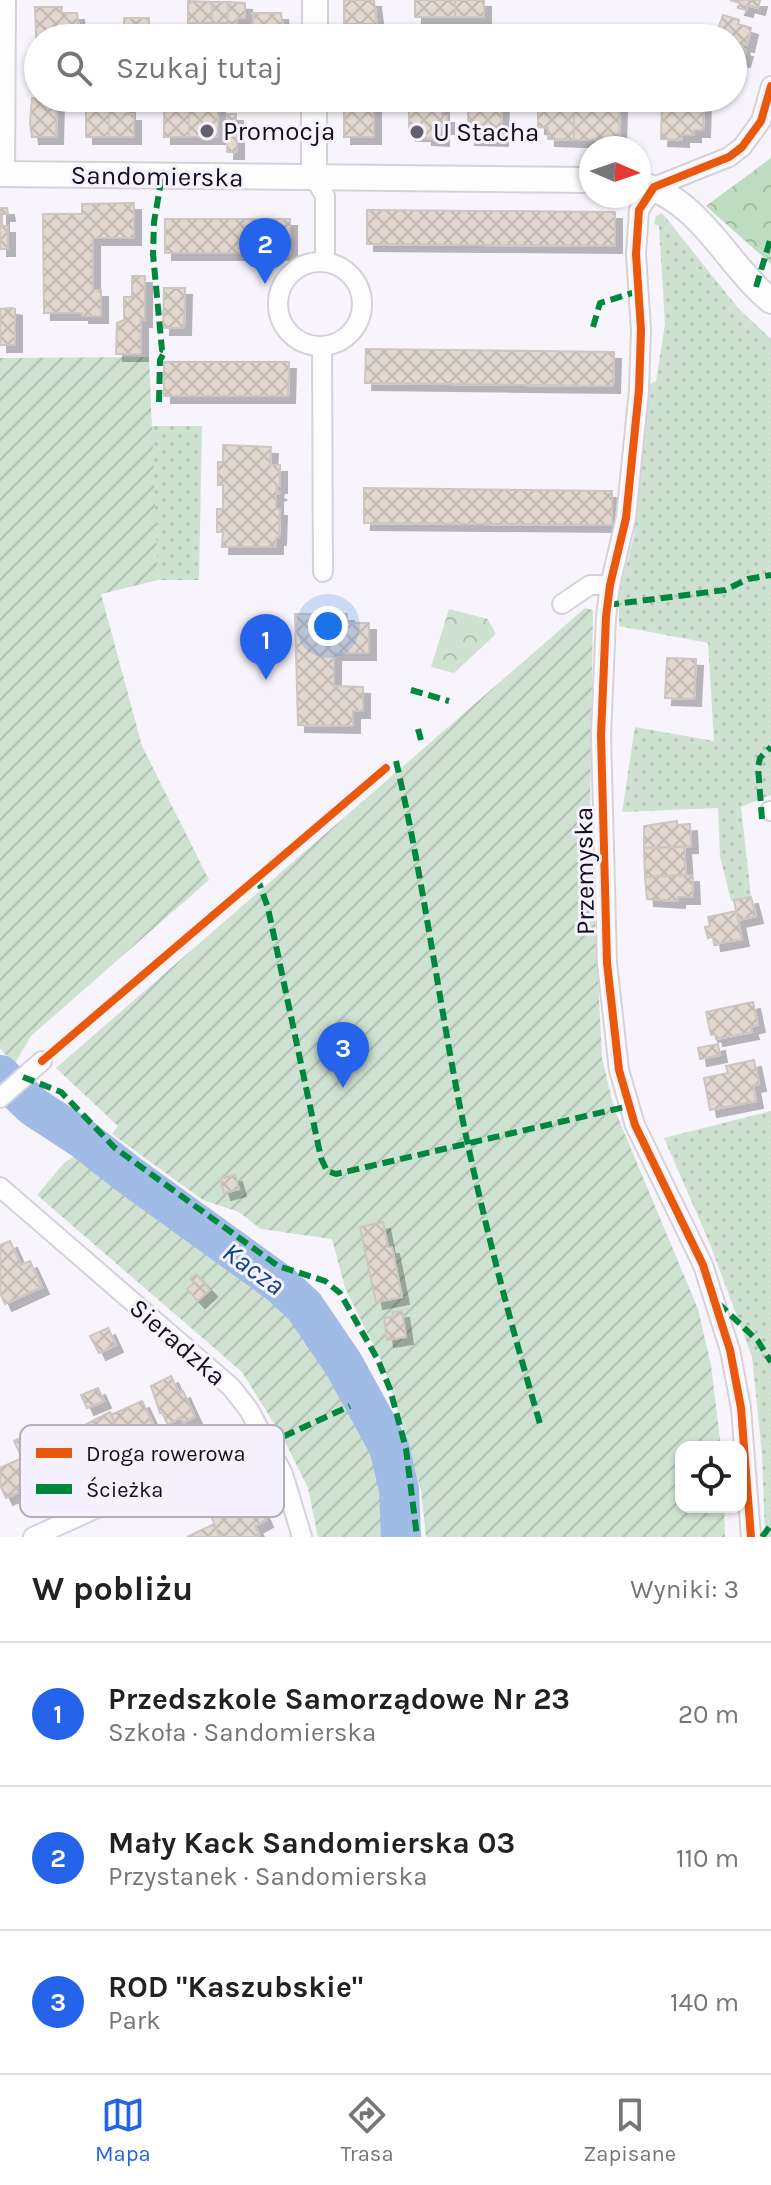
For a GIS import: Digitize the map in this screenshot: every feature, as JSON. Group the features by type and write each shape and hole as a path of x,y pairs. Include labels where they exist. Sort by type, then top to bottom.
{"street":[{"path":"3,174 6,0"},
{"path":"315,0 315,24"},
{"path":"651,184 729,157 742,147 761,121 771,86"},
{"path":"314,112 314,177 325,196 325,262"},
{"name":"Sandomierska","path":"3,174 579,180"},
{"path":"651,188 672,198 694,217 771,301"},
{"name":"Przemyska","path":"640,208 637,220 641,330 639,390 626,518 610,585 605,633 601,735 605,924 619,1070 635,1125 703,1265 730,1350 741,1408 751,1537"},
{"path":"325,262 342,268 355,280 362,297 355,329 346,338 322,347 304,344 289,335 279,319 276,301 281,284 293,271 308,263 325,262"},
{"path":"322,347 323,572"},
{"path":"562,604 590,585 610,585"},
{"path":"1,1098 42,1061"},
{"name":"Sieradzka","path":"0,1187 220,1375 249,1410 256,1425"},
{"name":"Sieradzka","path":"284,1477 302,1537"},
{"path":"33,1537 77,1517"}],"green space":[{"path":"771,158 771,264 706,206"},
{"path":"662,213 738,308 771,339 771,795 741,807 751,897 731,901 720,856 718,808 622,812 635,727 714,741 708,643 619,626 619,594 634,535 648,385 656,381 665,324 659,226 654,224 656,216"},
{"path":"149,357 158,580 101,594 142,746 209,880 31,1036 14,1065 0,1048 0,358"},
{"path":"151,426 202,426 199,580 158,580"},
{"path":"585,608 593,610 590,813 602,1058 614,1108 698,1309 711,1365 720,1441 675,1441 675,1513 724,1513 725,1537 426,1537 421,1490 384,1366 345,1288 332,1239 261,1229 239,1212 203,1200 112,1134 118,1126 56,1068"},
{"path":"449,609 488,619 496,634 454,673 431,667"},
{"path":"771,1111 771,1537 765,1537 762,1453 752,1357 710,1244 664,1138"},
{"path":"81,1152 293,1304 354,1401 378,1463 388,1537 318,1537 308,1488 284,1440 284,1425 275,1425 242,1372 37,1195 64,1163"}],"building":[{"path":"344,0 374,0 377,24 344,24"},
{"path":"415,0 455,0 455,17 415,17"},
{"path":"455,0 484,0 484,17 455,17"},
{"path":"730,0 760,0 758,8 747,5 746,10 738,8 740,3"},
{"path":"188,1 212,2 212,23 188,23"},
{"path":"212,2 228,2 228,23 212,23"},
{"path":"228,2 245,3 245,18 237,18 237,24 227,24"},
{"path":"35,7 62,7 61,13 77,13 78,24 36,24"},
{"path":"251,13 281,13 282,24 253,24 254,14"},
{"path":"723,15 739,20 738,24 720,24"},
{"path":"124,18 149,18 149,24 124,24"},
{"path":"31,112 57,112 56,137 32,137"},
{"path":"86,112 109,112 109,137 86,137"},
{"path":"109,112 134,114 134,137 109,137"},
{"path":"164,112 189,112 189,137 164,137"},
{"path":"189,112 218,112 218,137 189,137"},
{"path":"344,112 374,112 374,137 344,137"},
{"path":"409,112 442,112 442,116 447,116 447,127 442,127 442,139 409,134"},
{"path":"468,112 502,112 501,139 468,138"},
{"path":"538,112 574,112 574,140 548,139 548,128 538,127"},
{"path":"574,112 620,112 619,136 579,136 579,140 574,140"},
{"path":"662,112 704,112 703,130 694,130 694,135 682,135 682,140 661,139"},
{"path":"227,114 236,114 236,135 228,135"},
{"path":"228,135 237,135 237,152 227,152"},
{"path":"134,203 134,238 93,238 93,290 101,290 101,316 44,313 43,214 82,214 82,204"},
{"path":"0,208 7,208 8,214 2,214 2,226 8,226 8,249 0,249"},
{"path":"367,210 615,212 615,246 367,244"},
{"path":"165,219 290,219 290,253 165,253"},
{"path":"132,276 145,276 141,354 116,354 117,323 124,320 124,297 132,297"},
{"path":"164,288 185,288 184,328 163,328"},
{"path":"0,309 15,309 15,345 0,345"},
{"path":"366,349 614,352 613,386 365,383"},
{"path":"164,362 289,362 288,396 164,396"},
{"path":"223,445 271,447 270,465 280,465 280,486 277,486 276,492 280,493 276,494 276,509 280,509 276,547 222,547 223,532 217,532 217,509 223,509 223,485 218,485 218,462 223,462"},
{"path":"364,488 612,491 612,525 364,523"},
{"path":"295,614 347,614 347,623 369,623 369,653 334,653 334,686 363,687 363,711 353,711 353,726 298,725"},
{"path":"667,658 696,659 694,699 665,698"},
{"path":"677,821 677,825 690,824 691,846 644,848 644,826"},
{"path":"684,847 686,875 645,877 644,848"},
{"path":"692,875 693,897 678,897 678,901 647,899 645,877"},
{"path":"751,897 756,916 738,920 734,900"},
{"path":"736,911 742,939 714,944 713,937 708,938 705,927 710,926 708,917"},
{"path":"753,1002 758,1025 750,1027 752,1032 716,1039 715,1034 711,1035 706,1012"},
{"path":"718,1044 720,1055 700,1059 698,1048"},
{"path":"754,1060 759,1084 753,1085 756,1101 710,1110 704,1078 728,1073 726,1066"},
{"path":"235,1175 239,1189 224,1193 220,1179"},
{"path":"383,1222 388,1247 392,1247 402,1297 376,1302 360,1227"},
{"path":"10,1241 21,1265 30,1261 42,1287 5,1304 0,1293 0,1245"},
{"path":"196,1274 210,1290 198,1301 187,1289 194,1283 190,1279"},
{"path":"402,1311 406,1337 387,1340 384,1318 394,1317 393,1312"},
{"path":"108,1328 116,1345 99,1353 90,1336"},
{"path":"171,1376 179,1393 183,1391 195,1417 183,1423 181,1417 168,1425 160,1413 151,1386"},
{"path":"98,1388 104,1401 87,1408 81,1395"},
{"path":"142,1401 154,1425 115,1425 111,1415"},
{"path":"110,1412 116,1425 85,1425"},
{"path":"20,1438 20,1454 14,1441"},
{"path":"20,1459 20,1492 6,1498 0,1485 0,1468"},
{"path":"211,1517 265,1517 266,1520 255,1526 259,1535 254,1537 220,1537"},
{"path":"214,1524 220,1537 187,1537"}],"waterway":[{"name":"Kacza","path":"0,1075 34,1107 83,1139 280,1284 304,1306 344,1365 389,1447 399,1489 401,1537"}],"marked path":[{"path":"159,402 160,360 165,351 162,350 153,254 154,222 162,176"},
{"path":"756,287 771,237"},
{"path":"593,327 600,303 639,291"},
{"path":"607,605 725,590 748,579 771,575"},
{"path":"411,690 449,701"},
{"path":"418,729 421,740"},
{"path":"762,819 758,767 760,758 771,747"},
{"path":"396,761 468,1143 496,1265 541,1427"},
{"path":"257,877 268,908 321,1158 327,1171 336,1174 629,1106"},
{"path":"23,1077 61,1092 115,1148 278,1266 325,1281 340,1293 378,1360 390,1389 406,1449 417,1537"},
{"path":"718,1303 758,1341 771,1362"},
{"path":"284,1436 350,1406"},
{"path":"762,1537 771,1525"}],"cycle path":[{"path":"751,1537 741,1408 730,1350 703,1265 635,1125 619,1070 607,963 601,735 606,617 610,585 626,518 639,390 641,330 636,254 639,210 654,187 729,157 742,147 761,121 771,86"},
{"path":"42,1061 386,768"}],"place":[{"name":"Promocja","path":"207,131"},
{"name":"U Stacha","path":"417,132"},
{"name":"Mały Kack Sandomierska 03","path":"265,284"},
{"name":"Przedszkole Samorządowe Nr 23","path":"266,680"},
{"name":"ROD \"Kaszubskie\"","path":"343,1088"}]}
